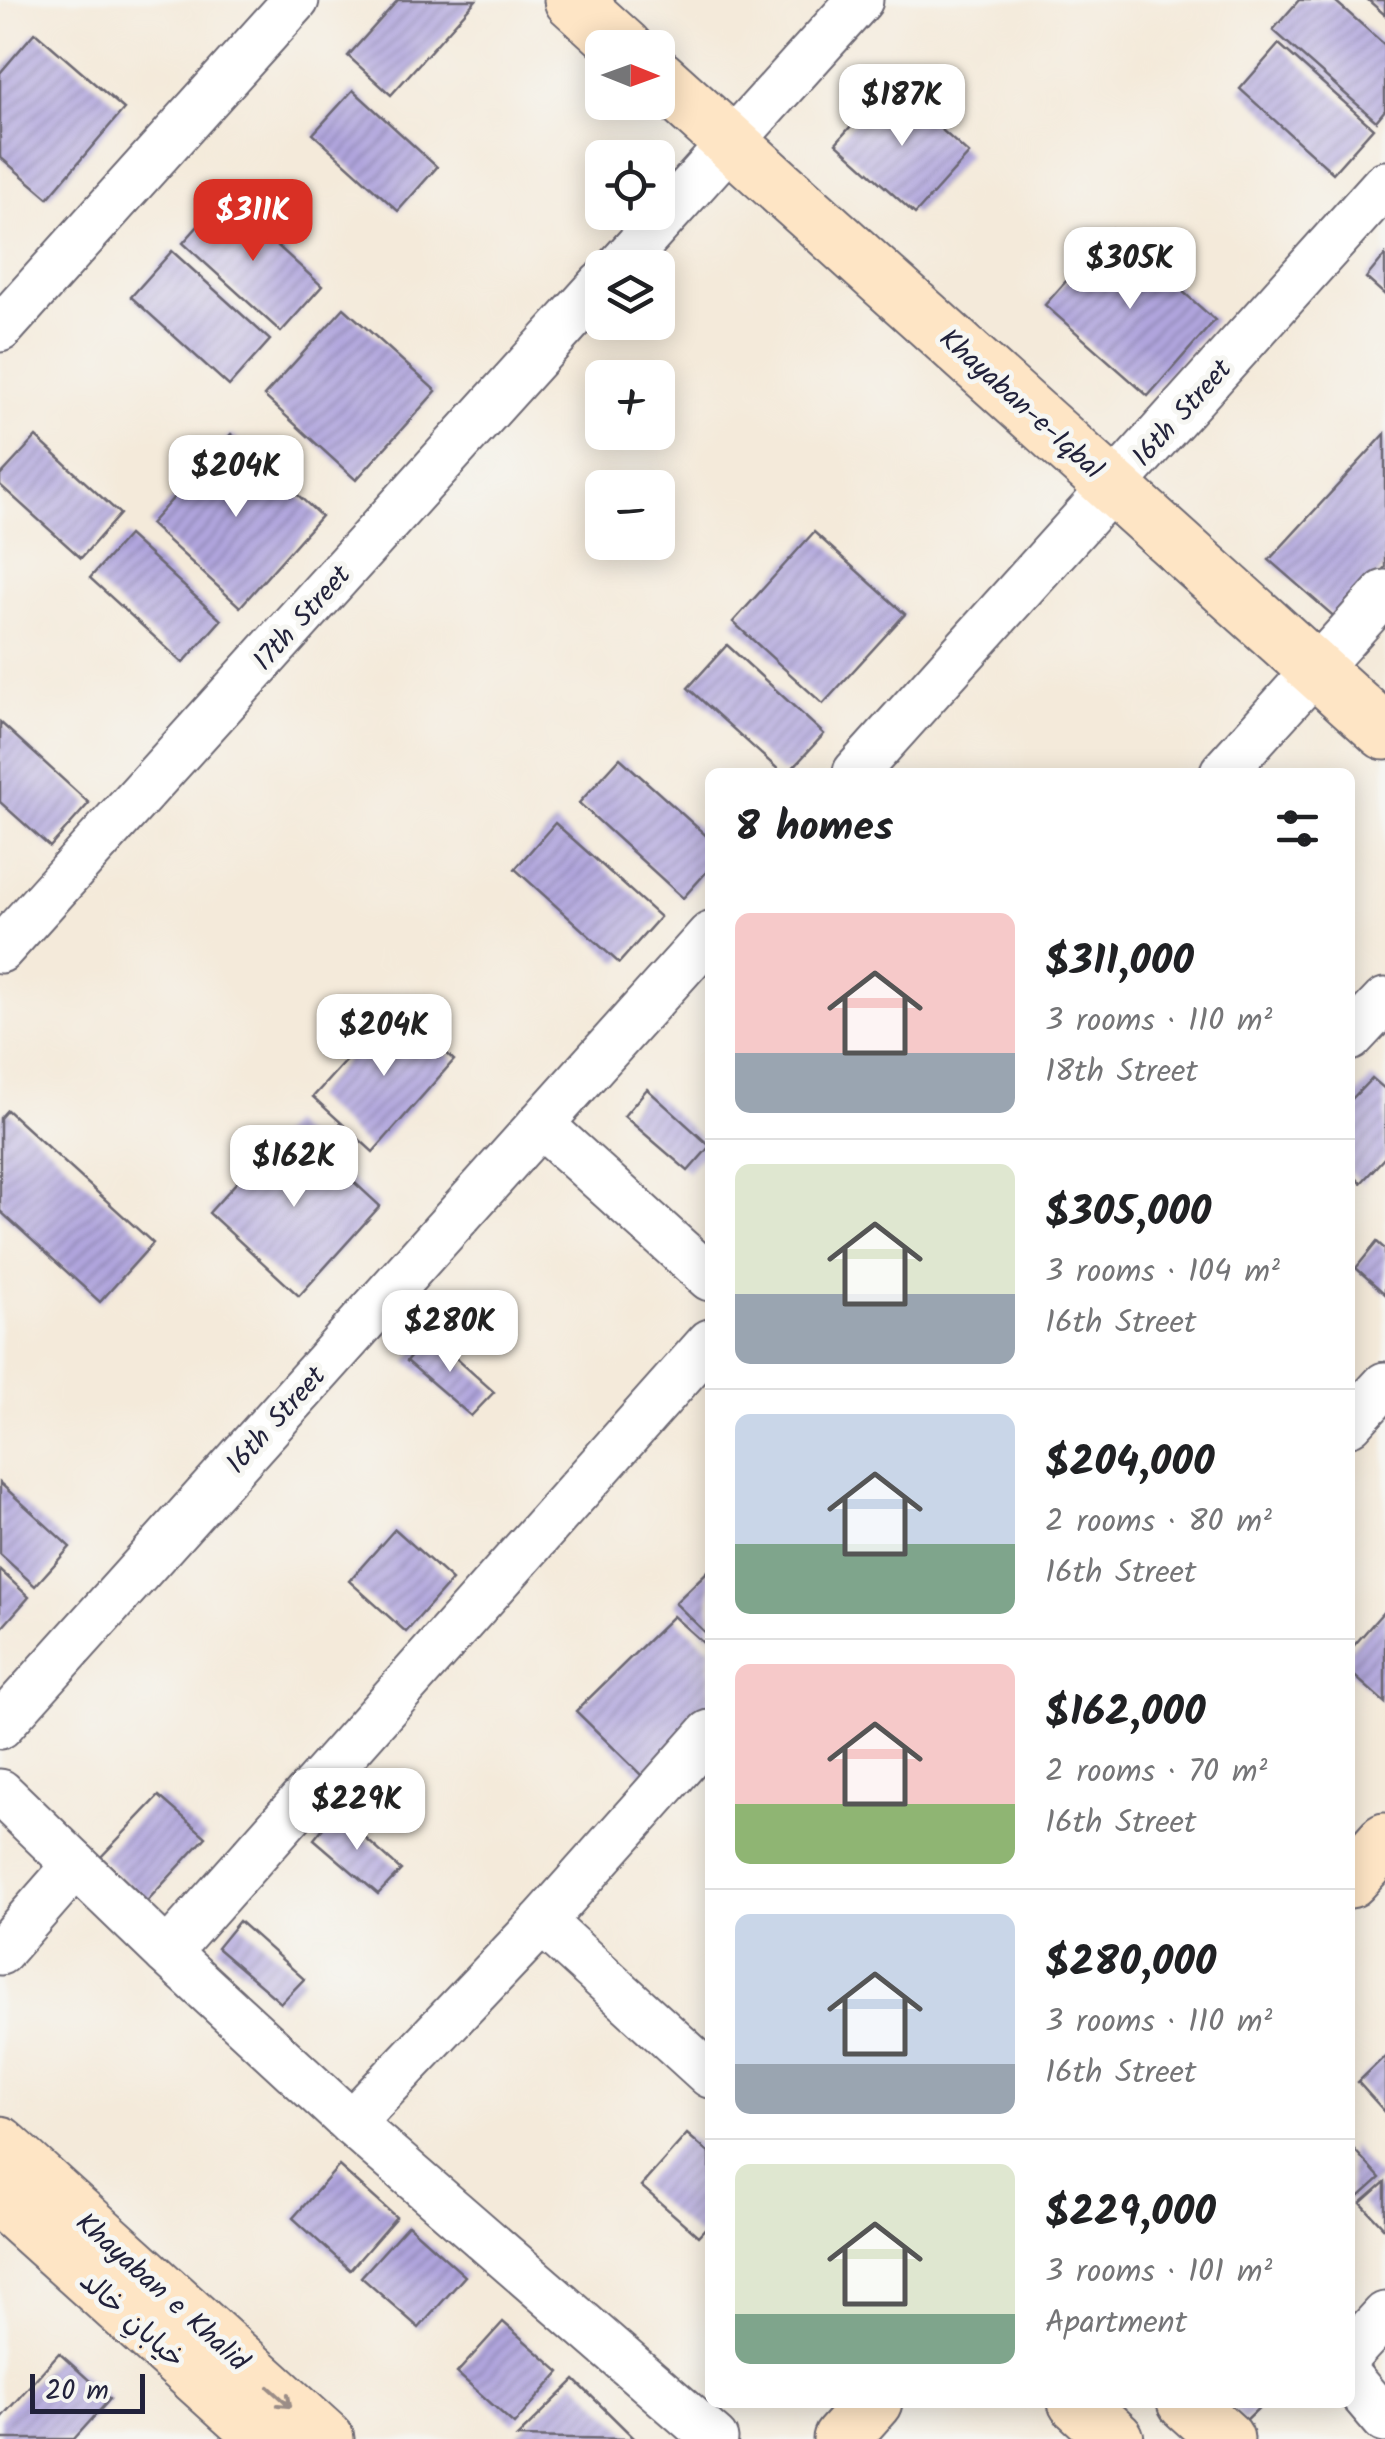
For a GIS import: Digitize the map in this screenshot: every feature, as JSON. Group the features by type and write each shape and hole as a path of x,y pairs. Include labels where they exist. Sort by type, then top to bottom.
{"street":[{"path":"0,329 296,0"},
{"path":"572,0 605,30"},
{"path":"634,250 860,0"},
{"name":"Khayaban-e-Iqbal","path":"675,92 1385,732"},
{"name":"16th Street","path":"860,768 1385,184"},
{"name":"17th Street","path":"0,950 585,303"},
{"path":"1228,768 1385,593"},
{"name":"16th Street","path":"0,1726 705,941"},
{"path":"1355,1033 1385,1001"},
{"path":"540,1124 705,1273"},
{"path":"166,1953 705,1348"},
{"path":"1355,1418 1385,1385"},
{"path":"351,2122 542,1922 705,1739"},
{"path":"0,1792 166,1953 351,2122 714,2439"},
{"path":"1355,1874 1385,1841"},
{"path":"0,1952 76,1866"},
{"path":"542,1922 705,2070"},
{"name":"Khayaban e Khalid","path":"0,2144 326,2439"},
{"name":"خیابانِ خالد","path":"0,2199 266,2439"},
{"path":"1355,2348 1385,2314"},
{"path":"1355,2385 1385,2420"},
{"path":"1082,2408 1116,2439"},
{"path":"1192,2408 1226,2439"}],"building":[{"path":"398,0 476,0 391,95 348,56"},
{"path":"1299,0 1334,0 1385,45 1385,110 1376,121 1273,30"},
{"path":"1368,0 1385,0 1385,15"},
{"path":"35,32 124,109 48,198 0,157 0,73"},
{"path":"1279,44 1373,128 1333,173 1240,89"},
{"path":"889,83 969,154 915,214 836,143"},
{"path":"353,90 437,167 398,211 313,134"},
{"path":"224,197 322,286 281,332 183,243"},
{"path":"1112,229 1215,320 1148,396 1045,305"},
{"path":"172,251 270,340 229,386 131,297"},
{"path":"1385,255 1385,295 1366,278"},
{"path":"344,308 436,391 356,480 264,396"},
{"path":"231,434 321,516 240,607 150,524"},
{"path":"1385,434 1385,567 1338,620 1269,560"},
{"path":"36,437 120,514 81,558 0,485 0,476"},
{"path":"814,532 905,614 823,704 733,622"},
{"path":"128,535 221,620 183,663 90,578"},
{"path":"727,645 824,734 793,768 777,768 688,688"},
{"path":"0,722 89,803 50,847 0,802"},
{"path":"620,758 705,834 705,874 683,898 579,803"},
{"path":"555,823 660,917 619,963 515,869"},
{"path":"395,1006 454,1060 373,1152 313,1097"},
{"path":"1372,1078 1385,1089 1385,1157 1361,1183 1355,1177 1355,1096"},
{"path":"647,1089 705,1141 705,1152 688,1171 624,1116"},
{"path":"7,1110 153,1243 100,1302 0,1211 0,1118"},
{"path":"290,1123 380,1206 299,1296 209,1213"},
{"path":"1377,1242 1385,1249 1385,1294 1356,1268"},
{"path":"429,1334 494,1392 471,1416 407,1361"},
{"path":"0,1483 70,1547 35,1586 0,1554"},
{"path":"395,1529 452,1580 406,1632 349,1581"},
{"path":"0,1570 29,1597 0,1630"},
{"path":"705,1574 705,1632 675,1603"},
{"path":"1385,1610 1385,1703 1355,1676 1355,1644"},
{"path":"673,1616 705,1645 705,1713 643,1777 576,1711"},
{"path":"159,1796 206,1837 147,1901 101,1857"},
{"path":"336,1812 401,1870 378,1894 314,1839"},
{"path":"239,1921 304,1979 281,2003 217,1948"},
{"path":"1385,2056 1385,2112 1358,2082"},
{"path":"687,2134 705,2150 705,2228 698,2236 641,2186"},
{"path":"1355,2150 1380,2178 1355,2200"},
{"path":"339,2166 396,2217 350,2270 293,2218"},
{"path":"1385,2182 1385,2229 1361,2203"},
{"path":"408,2225 465,2276 419,2328 361,2277"},
{"path":"503,2322 560,2372 514,2424 457,2373"},
{"path":"59,2353 110,2399 74,2439 0,2439 0,2419"},
{"path":"575,2380 635,2439 517,2437"},
{"path":"1234,2408 1259,2408 1244,2422"}]}
